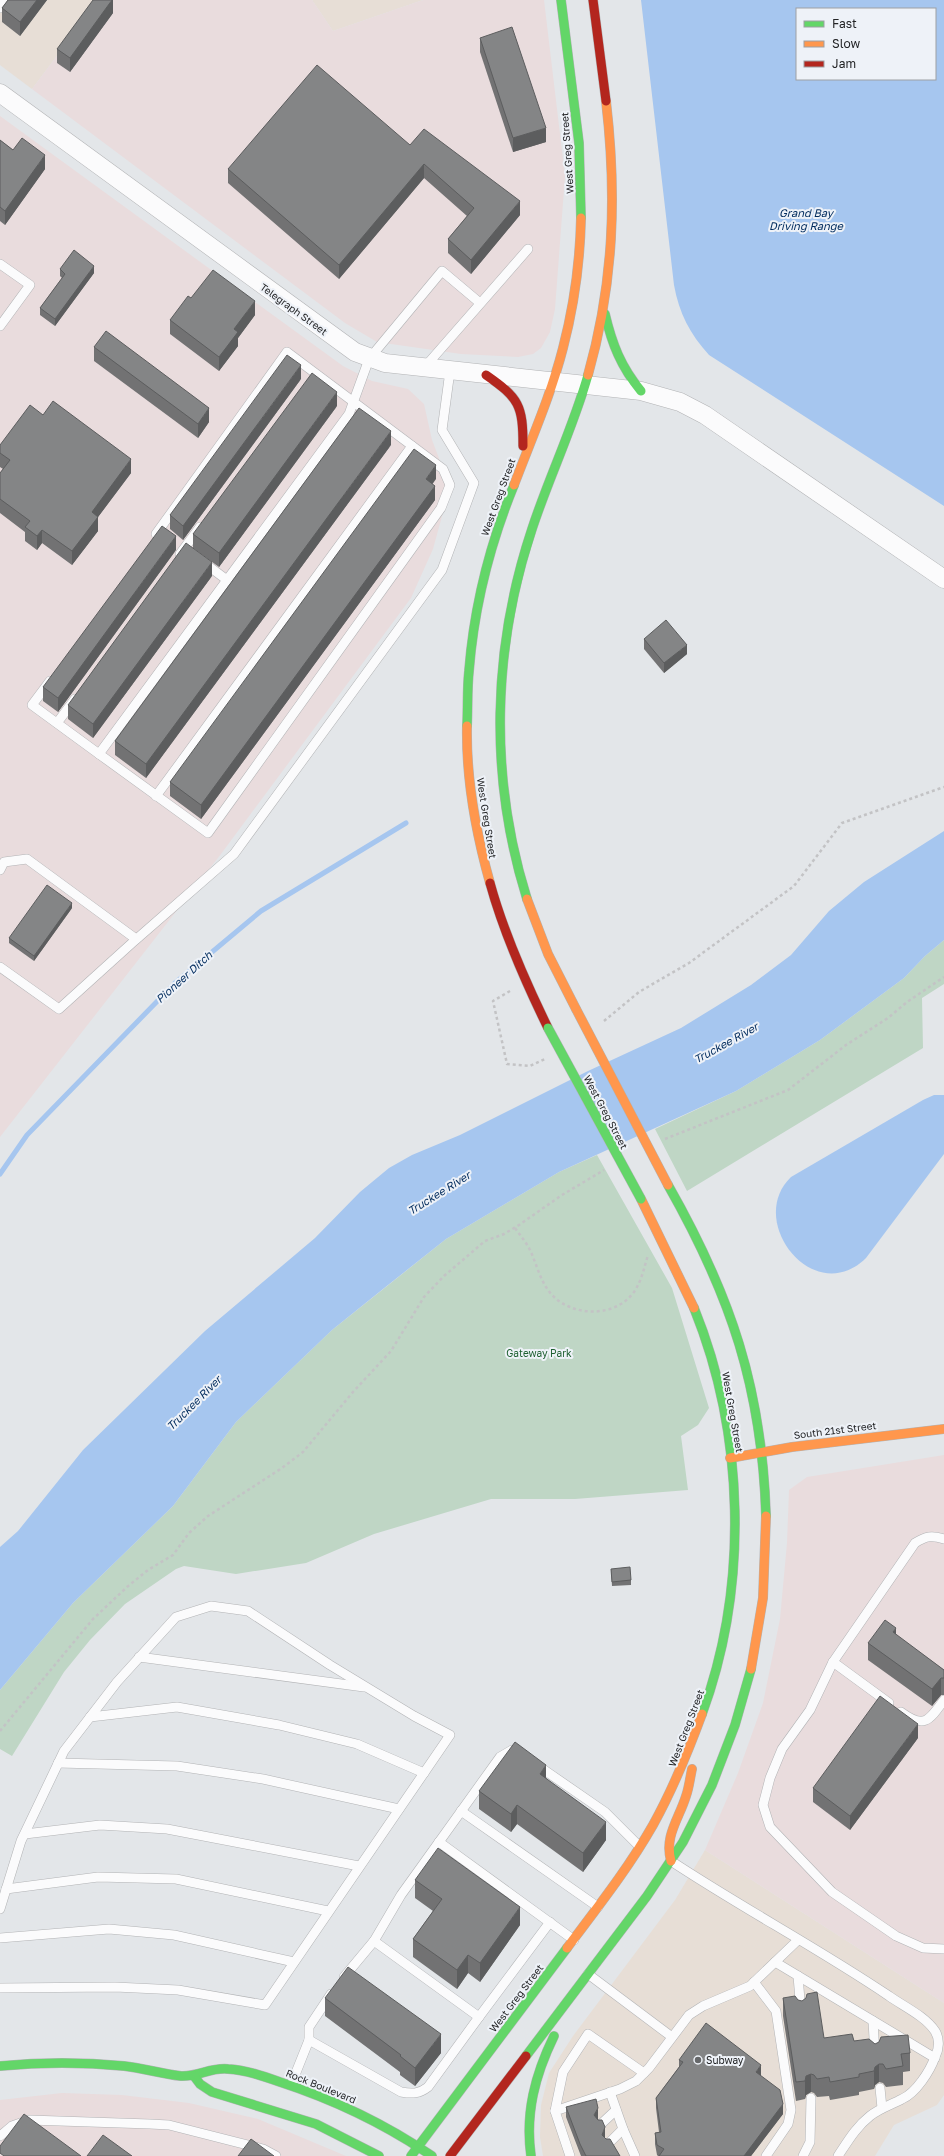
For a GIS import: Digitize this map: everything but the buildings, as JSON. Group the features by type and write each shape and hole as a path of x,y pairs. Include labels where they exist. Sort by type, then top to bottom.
{"main road":[{"name":"West Greg Street","path":"411,2156 598,1907 640,1848 666,1804 699,1731 720,1661 731,1596 735,1532 730,1458 722,1404 706,1339 682,1280 641,1199 524,981 492,898 482,857 474,807 467,736 471,652 481,590 490,550 553,381 569,321 575,284 582,193 579,151 562,0"},
{"name":"West Greg Street","path":"450,2156 588,1974 671,1861 698,1813 724,1757 750,1671 761,1611 765,1565 766,1499 763,1452 749,1374 730,1313 703,1251 544,947 531,912 514,854 502,773 500,699 507,629 514,587 525,548 585,385 604,308 612,235 612,173 593,0"},
{"path":"604,308 618,360 625,373 641,391"},
{"path":"486,375 509,391 520,405 523,418 522,462"},
{"name":"South 21st Street","path":"730,1458 854,1439 944,1429"},
{"path":"671,1861 667,1846 671,1830 686,1798 699,1731"},
{"path":"531,2156 529,2145 529,2113 533,2084 542,2059 588,1974"},
{"name":"Rock Boulevard","path":"0,2066 37,2063 86,2063 194,2076 217,2068 234,2069 291,2085 326,2098 368,2118 418,2146 432,2156"},
{"path":"194,2076 200,2084 212,2092 316,2124 379,2156"}],"street":[{"name":"Telegraph Street","path":"0,93 355,352 369,359 424,368 641,391 667,397 693,408 944,579"}],"lane":[{"path":"0,8 5,0"},
{"path":"424,368 528,248"},
{"path":"0,264 30,285 0,326"},
{"path":"99,754 349,414 369,359 442,271 480,303"},
{"path":"55,674 32,705 208,833 441,508 450,485 442,469 353,402 312,375 288,352 162,532 150,542"},
{"path":"0,967 59,1010 136,939 234,854 442,570 474,484 442,430 450,371"},
{"path":"156,796 412,446"},
{"path":"176,561 188,551 208,517"},
{"path":"188,551 227,580"},
{"path":"57,723 80,692"},
{"path":"0,870 4,862 27,859 136,939"},
{"path":"944,1539 935,1536 925,1537 915,1543 833,1662 810,1710 782,1750 770,1778 762,1805 770,1827 799,1855 832,1892 896,1936 923,1948 944,1949"},
{"path":"0,1909 24,1834 64,1751 117,1682 176,1617 211,1606 248,1611 367,1688 450,1735 265,2005 178,1990 115,1987 0,1988"},
{"path":"139,1657 367,1688"},
{"path":"833,1662 915,1721 924,1722 931,1718 944,1700"},
{"path":"90,1717 177,1707 279,1725 357,1744 424,1773"},
{"path":"291,2085 309,2040 309,2027 314,2017 346,1974 374,1941 401,1895 500,1758 512,1750 517,1751 605,1812 640,1848"},
{"path":"58,1763 177,1766 263,1779 399,1809"},
{"path":"461,1811 598,1907"},
{"path":"24,1834 100,1825 167,1829 359,1866"},
{"path":"439,1842 574,1940"},
{"path":"671,1861 869,1982 920,2017 935,2031 939,2044 935,2058 918,2085 904,2099 882,2108 856,2128 838,2156"},
{"path":"6,1889 98,1877 176,1880 328,1911"},
{"path":"309,2040 401,2092 410,2094 421,2092 428,2087 550,1922"},
{"path":"0,1938 108,1929 174,1935 294,1962"},
{"path":"555,2111 610,2092 636,2081 644,2073 689,2015 703,2006 750,1986 798,1940"},
{"path":"374,1941 479,2018"},
{"path":"775,1962 935,2058"},
{"path":"588,1974 672,2037"},
{"path":"798,1976 801,2013"},
{"path":"754,1982 776,2011 791,2110 788,2124 766,2156"},
{"path":"873,2021 875,2056"},
{"path":"570,2155 555,2111 563,2072 588,2034 644,2073"},
{"path":"880,2088 882,2108"},
{"path":"610,2092 632,2154"},
{"path":"803,2156 810,2142 811,2098"},
{"path":"600,2125 616,2110"},
{"path":"0,2136 12,2126 29,2120 169,2125 263,2149 276,2156"},
{"path":"608,2144 623,2129"},
{"path":"570,2155 577,2146"}],"path":[{"path":"617,1009 639,992 695,959 794,886 842,823 944,787"},
{"path":"661,1141 788,1090 846,1045 888,1018 907,1002 944,977"},
{"path":"0,1730 92,1619 132,1582 173,1555 189,1533 208,1516 282,1468 303,1452 353,1392 391,1351 424,1298 444,1276 485,1242 515,1228 562,1195 609,1168"},
{"path":"515,1228 529,1249 543,1283 553,1296 570,1307 588,1312 600,1311 617,1306 633,1294 642,1278 650,1248"}],"shaded area":[{"path":"0,0 99,0 32,89 0,65"},
{"path":"99,0 312,0 333,31 423,0 544,0 565,176 555,309 550,332 541,348 533,354 518,357 461,354 377,342 345,323 32,89"},
{"path":"312,0 423,0 333,31"},
{"path":"0,116 343,366 372,381 408,389 424,404 432,440 450,487 433,549 411,598 221,854 0,1137"},
{"path":"944,1455 944,2003 705,1850 738,1773 763,1703 780,1619 787,1543 789,1490 807,1477"},
{"path":"705,1850 944,2003 944,2095 937,2105 894,2125 875,2156 543,2156 540,2137 541,2105 549,2073 573,2036 675,1900"},
{"path":"62,2093 122,2095 189,2103 258,2119 346,2156 0,2156 0,2100"}],"green space":[{"path":"944,940 944,984 922,998 923,1048 687,1191 655,1129 736,1091 820,1040 904,978 925,956"},
{"name":"Gateway Park","path":"597,1155 672,1288 709,1408 698,1425 681,1436 688,1490 575,1499 491,1499 374,1534 306,1563 236,1574 184,1566 176,1569 125,1604 90,1640 64,1672 12,1756 0,1749 0,1690 73,1603 173,1506 236,1422 332,1330 446,1239 559,1172"}],"water":[{"name":"Grand Bay Driving Range","path":"641,0 944,0 944,506 709,355 696,339 686,323 676,295"},
{"name":"Truckee River","path":"944,831 944,940 925,956 904,978 820,1040 736,1091 559,1172 446,1239 332,1330 236,1422 173,1506 73,1603 0,1690 0,1547 18,1531 83,1450 205,1331 315,1238 360,1192 389,1168 412,1155 460,1135 588,1071 681,1028 751,985 791,955 829,911 864,882"},
{"path":"934,1095 944,1095 944,1154 866,1258 846,1271 826,1273 807,1266 792,1253 781,1235 776,1215 779,1195 791,1177"}],"waterway":[{"name":"Pioneer Ditch","path":"0,1174 27,1135 175,983 261,911 406,823"}],"traffic: fast":[{"path":"561,0 579,143 581,218"},
{"path":"605,314 618,355 628,373 641,391"},
{"path":"527,899 515,853 506,807 501,760 500,714 503,667 509,620 519,574 532,529 588,375"},
{"path":"467,726 471,647 479,600 484,576 505,507 514,485"},
{"path":"548,1028 641,1199"},
{"path":"668,1185 709,1266 726,1305 739,1344 750,1384 758,1426 766,1516"},
{"path":"694,1308 711,1356 723,1407 731,1458 735,1510 734,1563 728,1614 717,1665 702,1714"},
{"path":"526,2056 647,1896 683,1842 712,1785 735,1725 751,1669"},
{"path":"411,2156 567,1948"},
{"path":"531,2156 529,2125 533,2094 547,2051 554,2036"},
{"path":"0,2066 46,2063 78,2063 131,2067 181,2076 193,2075 216,2069 248,2072 300,2089 340,2105 378,2123 432,2156"},
{"path":"194,2076 200,2084 212,2092 316,2124 379,2156"}],"traffic: slow":[{"path":"588,375 597,341 603,307 611,239 611,171 606,101"},
{"path":"514,485 547,400 563,348 576,284 581,218"},
{"path":"467,726 470,785 480,845 490,883"},
{"path":"527,899 548,954 576,1009"},
{"path":"576,1009 668,1185"},
{"path":"641,1199 694,1308"},
{"path":"730,1458 792,1447 944,1429"},
{"path":"751,1669 763,1598 766,1516"},
{"path":"567,1948 623,1873 653,1825 680,1770 702,1714"},
{"path":"671,1861 669,1844 673,1828 687,1793 692,1769"}],"traffic: jam":[{"path":"593,0 606,101"},
{"path":"486,375 506,390 517,404 522,421 523,446"},
{"path":"490,883 502,921 516,957 548,1028"},
{"path":"450,2156 526,2056"}],"place":[{"name":"Subway","path":"698,2060"}]}
